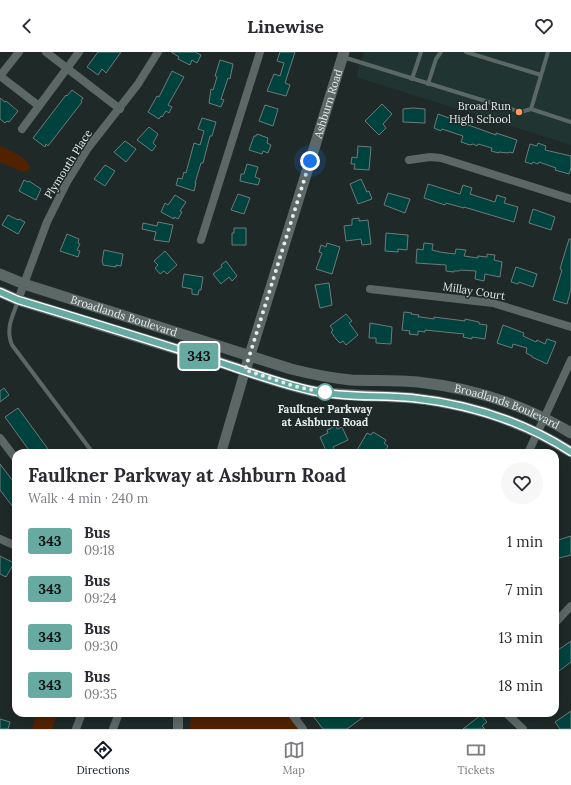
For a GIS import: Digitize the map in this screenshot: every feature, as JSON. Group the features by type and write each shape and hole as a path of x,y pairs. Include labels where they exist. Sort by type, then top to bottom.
{"main road":[{"name":"Ashburn Road","path":"245,370 343,54"},
{"name":"Broadlands Boulevard","path":"0,274 24,284 291,369 314,375 351,380 396,381 440,385 497,399 543,418 571,433"},
{"name":"Broadlands Boulevard","path":"0,292 18,300 313,391 359,396 411,398 457,405 497,416 537,433 571,452"}],"street":[{"path":"19,52 0,76 39,106"},
{"path":"46,52 120,109"},
{"path":"22,129 79,52"},
{"name":"Plymouth Place","path":"18,300 46,222 67,182 88,148 120,109 158,52"},
{"path":"201,240 260,52"},
{"path":"409,160 425,157 441,158 571,199"},
{"name":"Millay Court","path":"370,289 493,303 571,327"},
{"path":"530,449 571,360"},
{"name":"Ashburn Road","path":"221,449 245,370"},
{"path":"0,438 12,454"},
{"path":"0,539 12,544"},
{"path":"559,619 571,606"},
{"path":"76,729 80,717"},
{"path":"113,729 118,717"},
{"path":"178,717 178,729"},
{"path":"294,717 303,729"},
{"path":"510,717 523,729"}],"lane":[{"path":"412,79 421,52"},
{"path":"428,84 436,59 441,52"},
{"path":"466,52 541,75"},
{"path":"531,109 548,52"},
{"path":"343,54 412,79 521,112 531,109 571,122"},
{"path":"18,300 10,320 9,338 12,345 90,449"}],"shaded area":[{"name":"Broad Run High School","path":"364,52 571,52 571,145 356,77"},
{"path":"0,146 17,154 25,160 30,167 28,171 21,171 0,162"},
{"path":"36,717 56,717 52,729 32,729"},
{"path":"191,717 289,717 298,729 190,729"}],"building":[{"path":"98,52 121,52 106,73 102,69 98,75 87,67"},
{"path":"171,52 195,52 201,55 197,63 192,60 190,65 178,59 179,57"},
{"path":"280,52 295,52 285,83 290,85 286,96 267,91 274,74 280,76 284,63 277,61"},
{"path":"220,60 233,64 230,79 228,78 221,99 224,100 221,107 209,103 211,89 213,90 217,77 215,76"},
{"path":"172,71 184,77 168,105 172,107 169,113 166,111 159,119 148,112 157,96 159,97"},
{"path":"72,90 83,98 81,101 82,102 48,146 46,144 45,147 33,138 66,95 67,96"},
{"path":"0,98 18,111 9,122 7,121 5,123 0,119"},
{"path":"382,104 392,114 383,124 386,128 379,135 365,121"},
{"path":"265,105 278,109 273,126 259,121"},
{"path":"403,109 425,109 425,123 403,122"},
{"path":"438,114 496,135 496,133 517,140 513,153 499,153 491,151 492,148 478,144 477,146 473,144 470,145 461,142 463,136 434,128"},
{"path":"202,118 216,122 212,136 210,136 203,163 201,163 194,191 176,185 178,178 182,179 184,172 186,173 194,143 200,145 204,131 198,129"},
{"path":"149,127 158,134 153,143 156,146 152,151 137,140"},
{"path":"257,134 268,138 267,143 271,145 268,153 263,151 262,154 249,150 254,136"},
{"path":"125,141 136,149 126,162 114,152"},
{"path":"538,143 546,146 545,150 571,156 571,168 569,174 555,170 556,168 539,162 538,164 533,162 532,164 525,162 530,144 537,146"},
{"path":"358,146 371,147 369,170 354,169 355,164 351,164 352,157 357,158"},
{"path":"247,164 258,167 255,177 260,179 258,185 240,181 241,174 244,174"},
{"path":"105,165 115,171 105,186 94,179"},
{"path":"361,179 367,192 369,191 372,199 358,204 350,184"},
{"path":"24,180 29,181 41,189 36,200 19,191"},
{"path":"428,184 460,194 463,185 472,188 470,194 495,202 497,195 506,198 504,203 518,207 514,222 464,207 446,203 445,205 424,198"},
{"path":"388,193 410,199 405,213 384,205"},
{"path":"238,194 250,198 244,214 231,210"},
{"path":"175,195 186,202 180,211 182,212 178,219 174,217 174,219 161,212 165,203 168,205"},
{"path":"533,209 555,217 551,230 529,223"},
{"path":"8,215 25,222 18,234 2,225"},
{"path":"359,218 359,221 368,220 371,244 362,245 361,239 346,241 344,226 352,225 352,219"},
{"path":"158,222 173,225 169,242 154,240 156,232 142,229 143,223 157,226"},
{"path":"234,228 246,228 246,245 232,245 232,233 234,233"},
{"path":"386,233 408,235 407,250 398,249 398,252 385,251"},
{"path":"67,234 79,239 78,243 80,244 77,250 80,251 78,257 60,251"},
{"path":"569,239 571,239 571,289 567,304 553,300"},
{"path":"327,243 340,247 332,274 316,269 322,253 319,252 321,245 326,247"},
{"path":"424,243 433,244 432,250 440,252 455,254 456,249 466,250 464,256 478,258 478,256 487,257 487,254 495,255 494,260 502,262 500,277 485,274 484,281 475,279 476,271 446,271 446,265 416,263 417,249 423,250"},
{"path":"104,250 123,254 121,266 116,265 116,267 103,265"},
{"path":"165,251 177,265 167,274 164,271 160,274 155,268 158,265 154,261"},
{"path":"226,261 237,276 232,281 229,277 221,284 213,274 222,267 221,265"},
{"path":"516,267 537,274 533,287 519,282 518,284 511,282"},
{"path":"184,274 203,277 201,290 199,290 198,295 192,294 192,289 182,287"},
{"path":"329,283 332,305 320,308 315,285"},
{"path":"404,312 419,315 418,317 434,319 434,317 465,321 465,319 479,322 479,324 487,325 485,339 472,337 472,339 463,337 464,334 425,330 425,332 418,331 418,335 409,334 410,331 402,330"},
{"path":"346,314 352,321 349,323 358,335 346,345 343,341 340,343 336,339 331,332 333,330 330,326"},
{"path":"370,323 392,327 391,344 376,343 376,338 369,338"},
{"path":"503,325 524,333 523,336 536,342 537,340 545,344 547,339 556,342 547,364 526,353 527,348 513,344 512,348 497,343"},
{"path":"4,388 9,395 0,402 0,391"},
{"path":"18,408 48,449 28,449 5,417"},
{"path":"336,426 337,429 342,427 348,440 333,447 334,449 325,449 320,437 328,433 327,430"},
{"path":"373,432 386,440 384,443 388,446 386,449 358,449 367,433 371,435"},
{"path":"0,464 12,480 12,506 0,490"},
{"path":"571,536 571,555 559,558 559,540"},
{"path":"0,556 12,562 12,566 6,577 0,574"},
{"path":"571,641 571,662 559,671 559,649"},
{"path":"571,711 571,729 560,729 555,722"},
{"path":"314,717 364,717 347,729 323,729"},
{"path":"478,717 483,717 487,722 482,726 485,729 463,729"},
{"path":"0,719 10,722 8,729 0,729"}],"bus line":[{"name":"343","path":"0,292 18,300 313,391 359,396 411,398 435,401 457,405 497,416 519,424 571,452"}],"place":[{"name":"Broad Run High School","path":"519,112"},
{"name":"Faulkner Parkway at Ashburn Road","path":"325,392"}],"route":[{"path":"310,161 245,370 294,386 326,393 325,392"}]}
